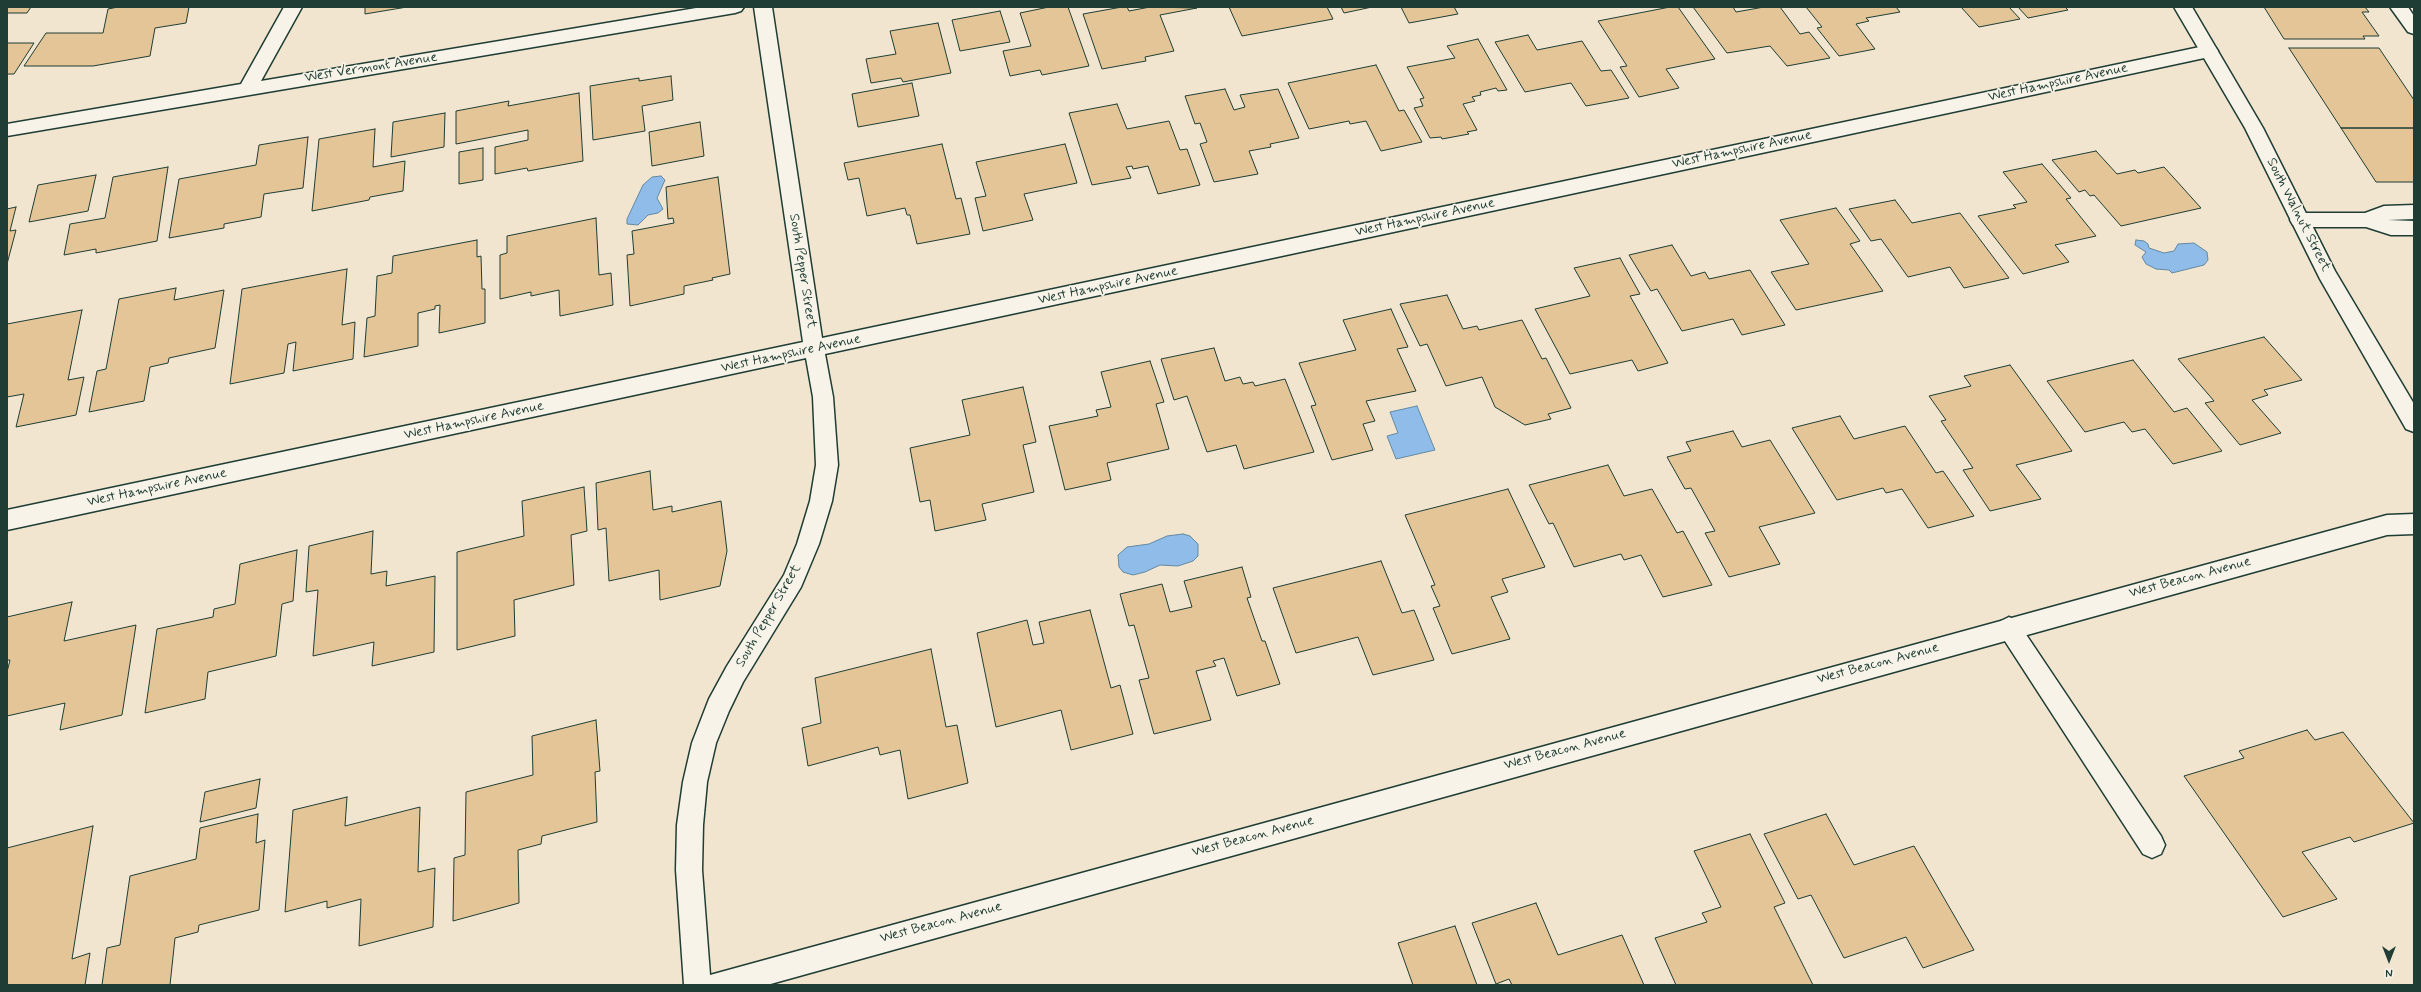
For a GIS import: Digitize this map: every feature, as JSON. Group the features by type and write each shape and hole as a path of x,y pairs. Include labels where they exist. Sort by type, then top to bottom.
{"street":[{"path":"248,88 293,7"},
{"name":"West Vermont Avenue","path":"7,130 248,88 736,7"},
{"name":"South Pepper Street","path":"697,985 689,870 690,824 695,782 704,743 718,707 735,674 793,580 808,544 821,501 827,465 826,434 763,7"},
{"name":"South Walnut Street","path":"2183,7 2254,128 2327,274 2414,423"},
{"path":"2398,7 2414,28"},
{"name":"West Hampshire Avenue","path":"7,520 2209,51"},
{"path":"2366,220 2384,212 2414,212"},
{"path":"2300,220 2366,220 2391,228 2414,228"},
{"name":"West Beacon Avenue","path":"718,985 2387,525 2414,524"},
{"path":"2009,628 2152,845"}],"water":[{"path":"661,176 665,180 657,198 663,209 658,213 648,215 638,225 627,224 627,219 643,185 652,177"},
{"path":"2136,240 2144,241 2148,244 2149,248 2164,253 2174,251 2178,244 2194,243 2207,252 2208,260 2204,265 2172,273 2169,270 2156,269 2146,264 2142,257 2146,252 2135,245"},
{"path":"1417,406 1435,450 1396,459 1387,436 1398,433 1390,412"},
{"path":"1183,534 1190,536 1198,544 1198,556 1193,561 1178,566 1160,565 1145,572 1133,575 1123,572 1119,567 1118,555 1127,547 1149,544 1167,536"}],"building":[{"path":"7,7 31,7 27,13 7,13"},
{"path":"118,7 189,7 186,23 155,28 150,56 93,66 24,66 46,33 103,33 108,9"},
{"path":"365,7 407,7 365,14"},
{"path":"1049,7 1068,7 1089,66 1042,75 1040,70 1010,76 1003,51 1031,46 1020,13"},
{"path":"1127,7 1129,11 1150,7 1197,8 1160,15 1174,51 1145,57 1146,61 1102,69 1083,14"},
{"path":"1229,7 1327,7 1333,19 1242,36"},
{"path":"1341,7 1372,7 1344,13"},
{"path":"1401,7 1454,7 1458,14 1409,23"},
{"path":"1670,7 1678,7 1715,59 1666,69 1679,88 1639,97 1620,67 1627,66 1598,21"},
{"path":"1693,7 1733,7 1736,12 1764,7 1780,7 1800,34 1809,32 1830,58 1787,66 1770,46 1727,53"},
{"path":"1806,7 1896,7 1900,12 1866,18 1869,21 1856,24 1875,49 1839,56 1817,28 1822,27"},
{"path":"1961,7 2009,7 2020,19 1979,27"},
{"path":"2018,7 2065,7 2068,10 2028,18"},
{"path":"2264,7 2365,7 2369,12 2362,12 2379,36 2363,36 2365,39 2284,39"},
{"path":"1000,11 1010,42 960,51 952,20"},
{"path":"938,23 951,73 903,82 901,78 871,83 866,59 896,54 890,31"},
{"path":"1528,35 1537,50 1582,41 1601,71 1611,70 1629,98 1586,106 1571,83 1525,92 1495,42"},
{"path":"1478,39 1507,90 1498,91 1496,88 1480,92 1481,95 1472,97 1475,101 1463,104 1477,130 1467,132 1469,134 1442,139 1441,137 1430,138 1414,108 1423,106 1420,99 1424,98 1407,67 1455,58 1447,46"},
{"path":"7,43 34,43 14,74 7,74"},
{"path":"2289,48 2379,48 2414,100 2414,128 2341,128"},
{"path":"1376,65 1399,111 1404,110 1422,142 1381,151 1366,121 1350,124 1349,121 1309,129 1288,83"},
{"path":"671,76 673,100 642,106 645,131 593,140 590,86 639,78 639,81"},
{"path":"912,83 919,116 858,127 852,94"},
{"path":"1225,89 1234,110 1245,107 1240,95 1278,89 1299,138 1270,144 1271,147 1249,151 1258,174 1214,182 1200,144 1207,142 1200,123 1195,124 1185,96"},
{"path":"579,93 583,161 528,171 527,168 495,174 495,147 528,140 528,130 456,144 456,111 509,101 508,106"},
{"path":"1117,104 1127,129 1169,121 1180,150 1187,149 1200,185 1158,194 1148,166 1133,169 1132,166 1126,167 1131,178 1092,185 1069,113"},
{"path":"445,113 444,147 391,157 393,122"},
{"path":"700,122 704,156 652,166 649,132"},
{"path":"2341,128 2414,128 2414,182 2376,182"},
{"path":"375,129 373,167 405,161 403,191 370,197 369,200 312,211 319,139"},
{"path":"308,137 303,188 264,194 261,217 224,224 224,228 169,238 179,179 256,165 259,145"},
{"path":"942,144 956,199 961,198 970,234 917,244 910,215 907,215 905,208 867,216 859,178 848,180 844,163"},
{"path":"1065,144 1077,183 1024,194 1033,220 983,231 975,198 986,196 976,162"},
{"path":"483,148 483,180 459,184 459,152"},
{"path":"2096,151 2117,174 2135,170 2138,173 2164,167 2201,208 2121,226 2094,195 2090,196 2085,190 2079,192 2052,160"},
{"path":"2042,164 2071,198 2066,199 2096,236 2055,245 2069,262 2023,274 1978,216 2016,208 2013,205 2027,202 2003,172"},
{"path":"168,167 157,241 96,253 96,249 64,255 70,224 105,218 113,177"},
{"path":"96,175 88,211 29,222 38,185"},
{"path":"718,177 730,274 712,278 713,280 684,286 684,294 630,306 627,255 634,254 632,231 674,223 673,218 668,219 666,187"},
{"path":"1895,200 1912,223 1960,213 2009,278 1964,288 1950,267 1908,277 1881,239 1871,241 1849,209"},
{"path":"16,207 10,231 16,230 7,264 7,209"},
{"path":"1836,208 1860,241 1850,244 1883,291 1796,310 1771,272 1809,264 1780,220"},
{"path":"596,218 599,275 611,273 613,305 560,316 559,290 531,296 531,292 500,299 500,255 507,253 507,236"},
{"path":"477,240 477,257 481,256 482,289 485,289 485,323 439,333 440,305 435,306 435,309 418,313 418,346 364,357 367,318 375,316 377,276 392,273 393,256"},
{"path":"1672,245 1691,276 1705,272 1709,279 1750,270 1785,325 1742,335 1733,319 1682,331 1657,289 1651,291 1629,255"},
{"path":"1620,258 1640,294 1630,296 1668,363 1638,371 1632,360 1570,374 1535,309 1590,296 1574,268"},
{"path":"347,269 342,325 355,322 353,359 293,371 296,342 288,344 284,373 230,384 242,289"},
{"path":"176,288 174,300 224,290 215,348 169,358 168,363 150,367 144,401 89,412 97,371 106,369 119,299"},
{"path":"1447,295 1463,329 1477,326 1479,330 1522,320 1542,359 1546,358 1571,408 1548,414 1551,419 1525,425 1495,407 1482,377 1446,386 1427,344 1420,346 1400,304"},
{"path":"1391,309 1408,347 1397,349 1416,391 1366,401 1375,421 1363,424 1373,450 1332,460 1311,406 1316,405 1299,363 1356,350 1343,320"},
{"path":"82,310 68,380 84,377 76,415 16,427 24,394 7,397 7,324"},
{"path":"2264,337 2302,380 2264,390 2268,395 2252,400 2281,433 2240,445 2205,403 2214,401 2178,359"},
{"path":"1214,348 1225,381 1240,377 1243,384 1253,382 1255,386 1285,379 1314,452 1244,469 1236,445 1207,452 1187,396 1174,400 1161,359"},
{"path":"2133,360 2174,412 2187,408 2222,451 2173,464 2145,429 2132,432 2124,422 2085,432 2047,381"},
{"path":"1150,361 1164,402 1156,404 1169,449 1107,463 1111,480 1065,490 1049,426 1098,416 1096,410 1111,407 1101,372"},
{"path":"2010,365 2072,451 2016,465 2041,499 1990,511 1963,470 1973,468 1941,421 1946,420 1929,396 1971,386 1964,376"},
{"path":"1023,387 1036,442 1023,445 1034,492 982,504 986,520 935,531 930,500 920,502 910,448 970,435 962,400"},
{"path":"1840,416 1854,439 1905,426 1936,473 1943,471 1974,516 1928,528 1902,489 1886,493 1883,488 1837,500 1792,428"},
{"path":"1733,431 1742,447 1770,440 1815,513 1759,527 1780,564 1729,577 1705,533 1715,531 1691,488 1685,489 1667,457 1691,451 1686,442"},
{"path":"1608,465 1624,496 1652,489 1677,533 1683,531 1712,585 1663,597 1641,555 1624,560 1621,554 1574,567 1553,523 1549,524 1529,485"},
{"path":"650,471 653,510 672,506 672,512 721,501 727,551 720,586 660,600 659,570 609,581 606,528 598,530 596,483"},
{"path":"584,487 587,531 571,535 574,585 514,600 515,636 457,650 457,552 524,536 522,501"},
{"path":"1508,489 1545,567 1502,579 1508,592 1491,597 1510,639 1452,654 1433,608 1440,606 1431,586 1435,585 1405,515"},
{"path":"373,531 371,574 387,571 386,586 435,576 434,652 372,666 374,642 313,656 318,590 306,592 309,546"},
{"path":"297,550 293,601 282,604 276,656 208,672 205,699 145,713 157,629 213,617 214,609 235,604 240,564"},
{"path":"1381,561 1402,613 1414,610 1434,660 1373,675 1358,637 1296,653 1273,588"},
{"path":"1242,567 1251,597 1247,598 1262,641 1265,641 1280,684 1237,696 1224,658 1213,661 1216,666 1196,671 1211,720 1154,734 1139,680 1149,678 1134,625 1129,626 1120,594 1162,584 1170,612 1192,607 1184,581"},
{"path":"72,602 64,641 136,625 122,715 60,730 65,703 7,716 7,672 10,660 7,660 7,617"},
{"path":"1090,610 1111,688 1120,685 1133,734 1071,750 1061,710 996,727 977,633 1027,620 1033,645 1044,643 1039,622"},
{"path":"931,649 946,727 957,725 968,783 908,799 900,750 880,755 878,747 808,766 802,728 821,723 815,678"},
{"path":"596,720 600,771 595,772 597,822 542,836 541,844 518,850 519,903 453,921 454,858 465,855 466,792 533,775 532,736"},
{"path":"2307,730 2315,740 2343,732 2414,823 2354,842 2350,837 2302,852 2337,899 2283,917 2184,776 2244,758 2239,751"},
{"path":"260,779 256,808 200,822 205,792"},
{"path":"347,797 345,826 420,807 418,872 435,868 433,927 359,946 361,899 327,908 327,901 285,912 293,810"},
{"path":"258,814 256,843 265,840 259,910 199,925 198,932 175,938 170,985 102,985 107,948 120,945 130,876 196,859 200,828"},
{"path":"1826,814 1854,865 1914,846 1974,950 1923,968 1906,937 1844,958 1811,895 1798,899 1764,834"},
{"path":"93,826 72,959 90,953 85,985 7,985 7,848"},
{"path":"1750,834 1785,903 1774,907 1813,985 1676,985 1655,938 1707,922 1702,913 1721,907 1694,851"},
{"path":"1536,903 1558,955 1622,935 1644,985 1512,985 1509,979 1496,984 1472,923"},
{"path":"1455,926 1477,985 1413,985 1398,943"}]}
